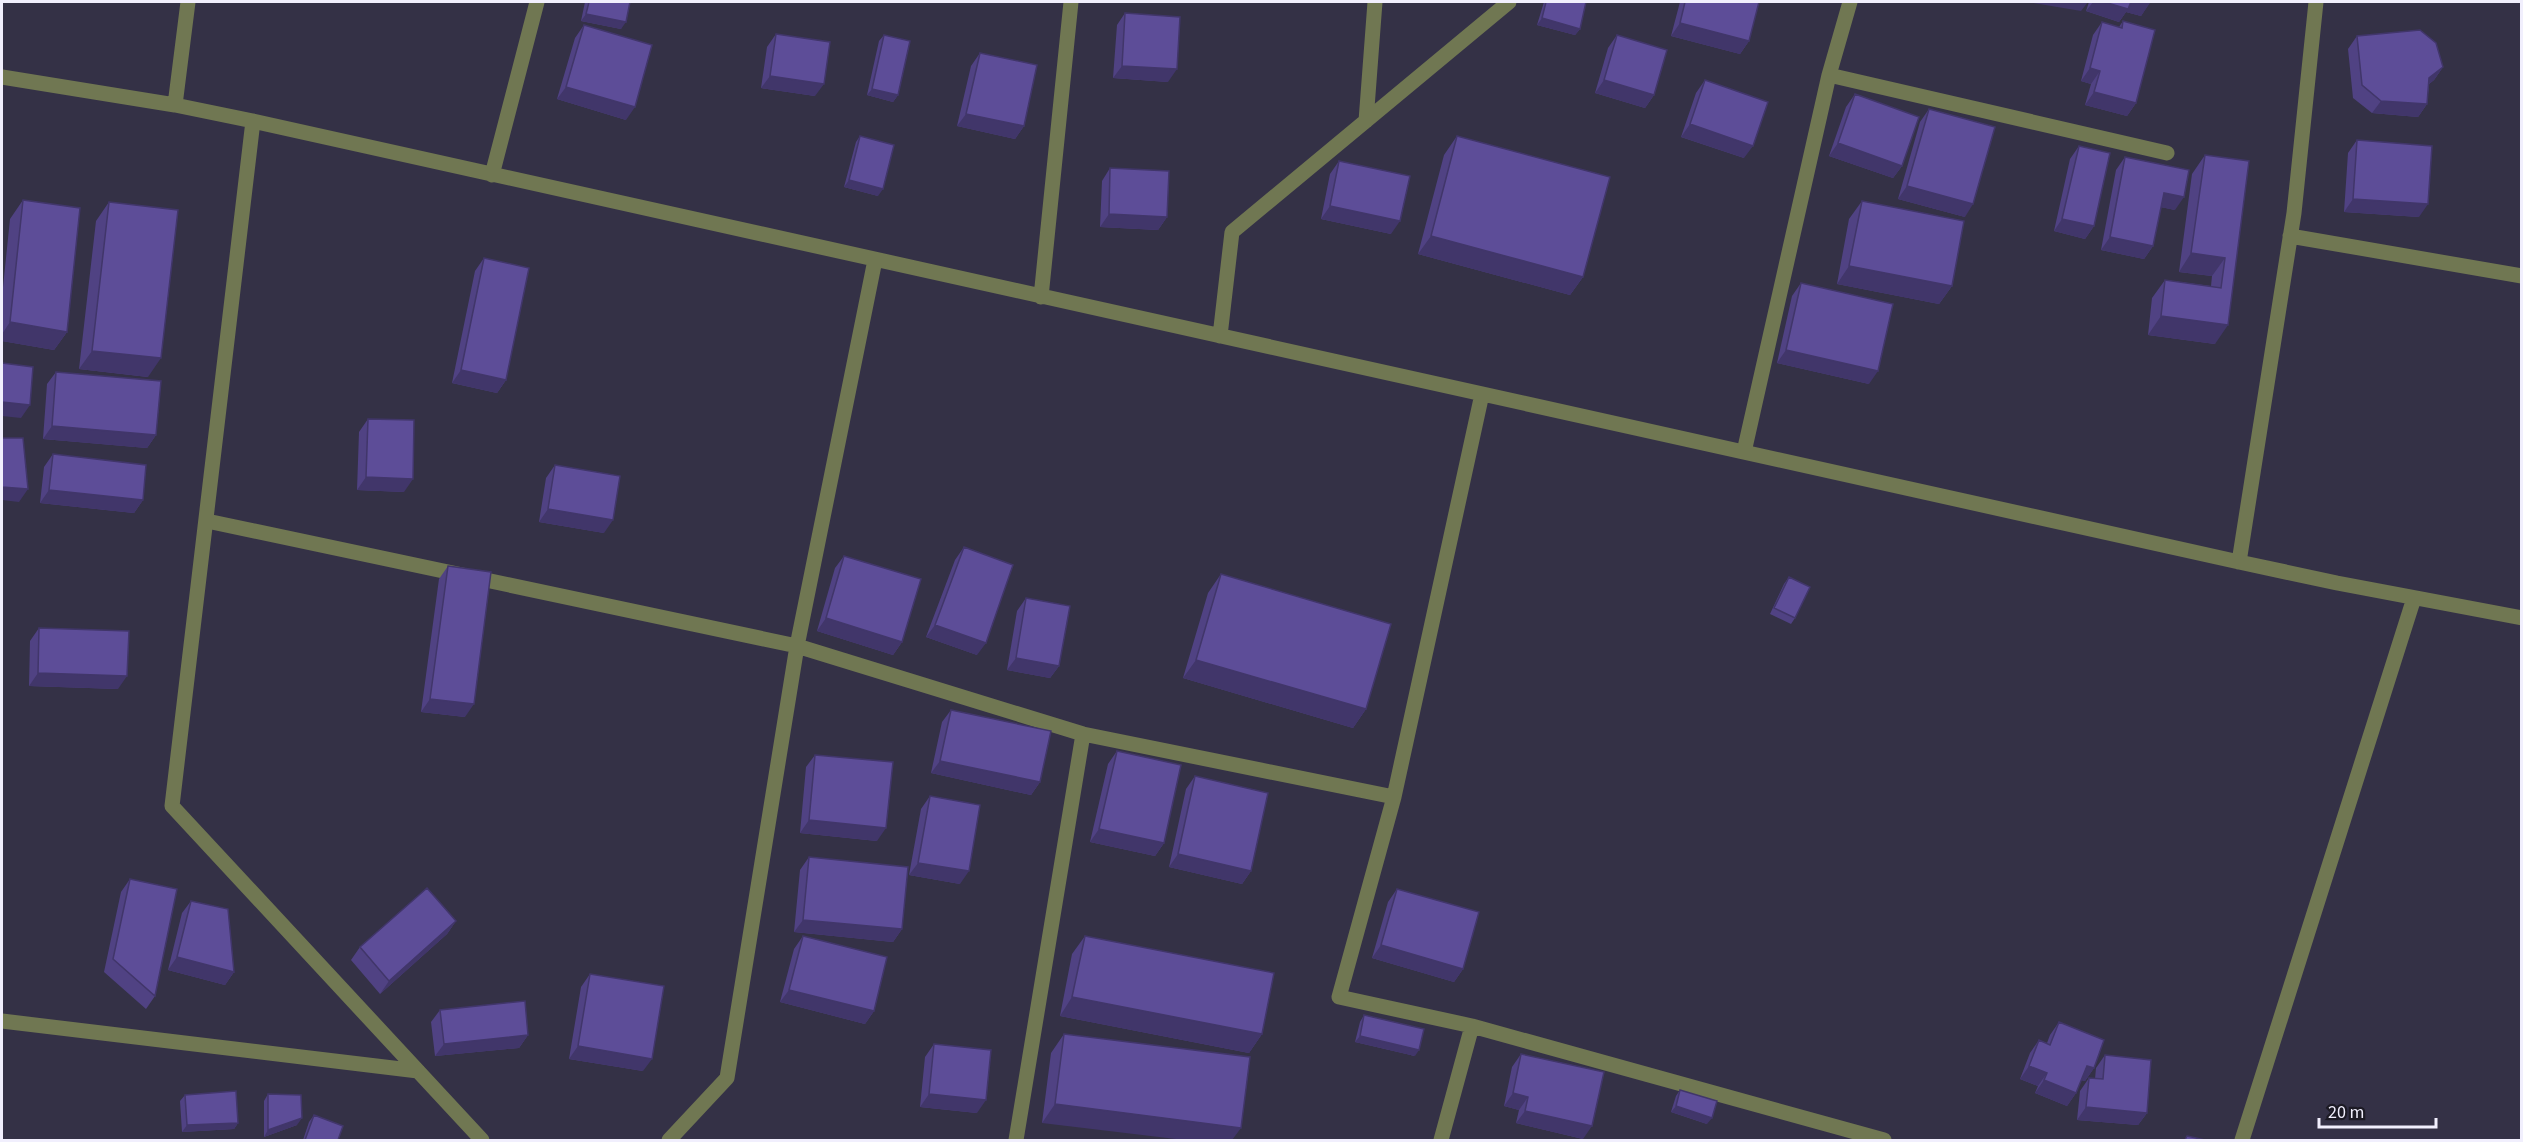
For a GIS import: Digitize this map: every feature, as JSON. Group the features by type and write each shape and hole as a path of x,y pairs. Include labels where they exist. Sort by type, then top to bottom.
{"street":[{"path":"175,105 188,2"},
{"path":"492,175 537,2"},
{"path":"1041,297 1071,2"},
{"path":"1366,121 1375,2"},
{"path":"1220,336 1232,232 1509,2"},
{"path":"1744,452 1828,75 1850,2"},
{"path":"2239,562 2290,236 2316,2"},
{"path":"1828,75 2167,153"},
{"path":"2,77 175,105 253,121 2239,562 2522,618"},
{"path":"253,121 172,806 482,1140"},
{"path":"2290,236 2522,276"},
{"path":"669,1140 727,1078 797,646 875,260"},
{"path":"1482,394 1394,797 1339,997 1472,1026 1884,1140"},
{"path":"207,521 797,646 1083,734 1394,797"},
{"path":"2242,1140 2414,598"},
{"path":"1016,1140 1083,734"},
{"path":"2,1021 418,1071"},
{"path":"1441,1140 1472,1026"}],"building":[{"path":"589,2 630,2 626,22 586,14"},
{"path":"1546,2 1586,2 1580,29 1542,18"},
{"path":"1685,2 1759,2 1749,41 1680,23"},
{"path":"2104,2 2131,2 2128,9"},
{"path":"1125,13 1180,17 1177,69 1122,66"},
{"path":"2123,21 2155,30 2136,103 2094,92 2100,71 2090,68 2102,22 2122,28"},
{"path":"584,25 652,45 635,107 566,87"},
{"path":"2420,30 2436,43 2443,67 2429,78 2427,104 2381,101 2362,85 2357,36"},
{"path":"776,34 830,42 824,84 770,76"},
{"path":"884,35 910,41 898,95 872,89"},
{"path":"1617,35 1667,50 1654,95 1604,80"},
{"path":"980,53 1037,65 1024,126 966,114"},
{"path":"1705,80 1768,102 1753,146 1690,124"},
{"path":"1855,94 1919,117 1902,166 1838,143"},
{"path":"1929,109 1995,127 1973,204 1907,186"},
{"path":"860,136 894,145 883,189 849,180"},
{"path":"1457,136 1610,177 1583,277 1431,236"},
{"path":"2357,140 2432,146 2428,204 2353,199"},
{"path":"2079,146 2110,153 2094,226 2062,219"},
{"path":"2205,155 2249,161 2228,325 2161,316 2165,280 2221,288 2225,258 2191,253"},
{"path":"2125,157 2189,170 2184,197 2164,193 2153,246 2110,237"},
{"path":"1339,161 1410,176 1400,221 1330,206"},
{"path":"1110,168 1169,171 1167,217 1109,214"},
{"path":"23,200 80,208 67,332 10,322"},
{"path":"1862,201 1964,221 1952,286 1849,266"},
{"path":"109,202 178,210 161,358 92,351"},
{"path":"484,258 529,268 506,380 461,370"},
{"path":"1801,283 1893,304 1878,371 1786,350"},
{"path":"2,363 33,367 30,405 2,402"},
{"path":"56,372 161,381 156,435 52,426"},
{"path":"368,419 414,420 413,479 366,477"},
{"path":"2,438 23,438 28,489 2,487"},
{"path":"53,454 146,465 143,500 49,490"},
{"path":"555,465 620,476 613,520 548,509"},
{"path":"964,547 1013,565 986,643 935,625"},
{"path":"844,556 921,579 902,642 826,618"},
{"path":"448,566 491,572 474,704 430,699"},
{"path":"1221,574 1391,624 1366,709 1196,660"},
{"path":"1789,577 1810,587 1795,618 1774,608"},
{"path":"1026,598 1070,606 1059,666 1016,658"},
{"path":"39,628 129,631 127,676 38,673"},
{"path":"951,710 1051,731 1040,782 940,761"},
{"path":"1117,751 1181,765 1164,843 1099,829"},
{"path":"815,755 893,762 886,828 809,820"},
{"path":"1195,776 1268,793 1251,871 1178,854"},
{"path":"930,796 980,805 969,871 918,863"},
{"path":"809,857 908,867 902,929 803,920"},
{"path":"130,879 177,889 155,996 113,959"},
{"path":"427,888 456,921 389,981 360,947"},
{"path":"1397,889 1479,912 1463,969 1381,945"},
{"path":"191,901 228,909 234,972 177,957"},
{"path":"803,936 887,957 874,1011 789,990"},
{"path":"1085,936 1274,973 1262,1034 1072,997"},
{"path":"590,974 664,986 652,1059 578,1046"},
{"path":"525,1001 528,1035 444,1044 440,1010"},
{"path":"1364,1015 1424,1029 1419,1050 1360,1036"},
{"path":"2059,1022 2104,1040 2094,1068 2087,1066 2076,1093 2044,1080 2047,1073 2029,1066 2039,1040 2050,1045"},
{"path":"1064,1034 1250,1057 1241,1128 1055,1104"},
{"path":"934,1044 991,1050 986,1100 929,1094"},
{"path":"1521,1054 1604,1072 1592,1126 1525,1111 1528,1097 1513,1093"},
{"path":"2105,1055 2151,1060 2147,1113 2086,1107 2089,1078 2103,1079"},
{"path":"1680,1090 1717,1101 1712,1118 1676,1106"},
{"path":"236,1091 238,1123 187,1125 185,1095"},
{"path":"268,1094 301,1095 302,1118 268,1130"},
{"path":"314,1115 343,1126 338,1140 305,1140"},
{"path":"2187,1136 2205,1140 2185,1140"}]}
